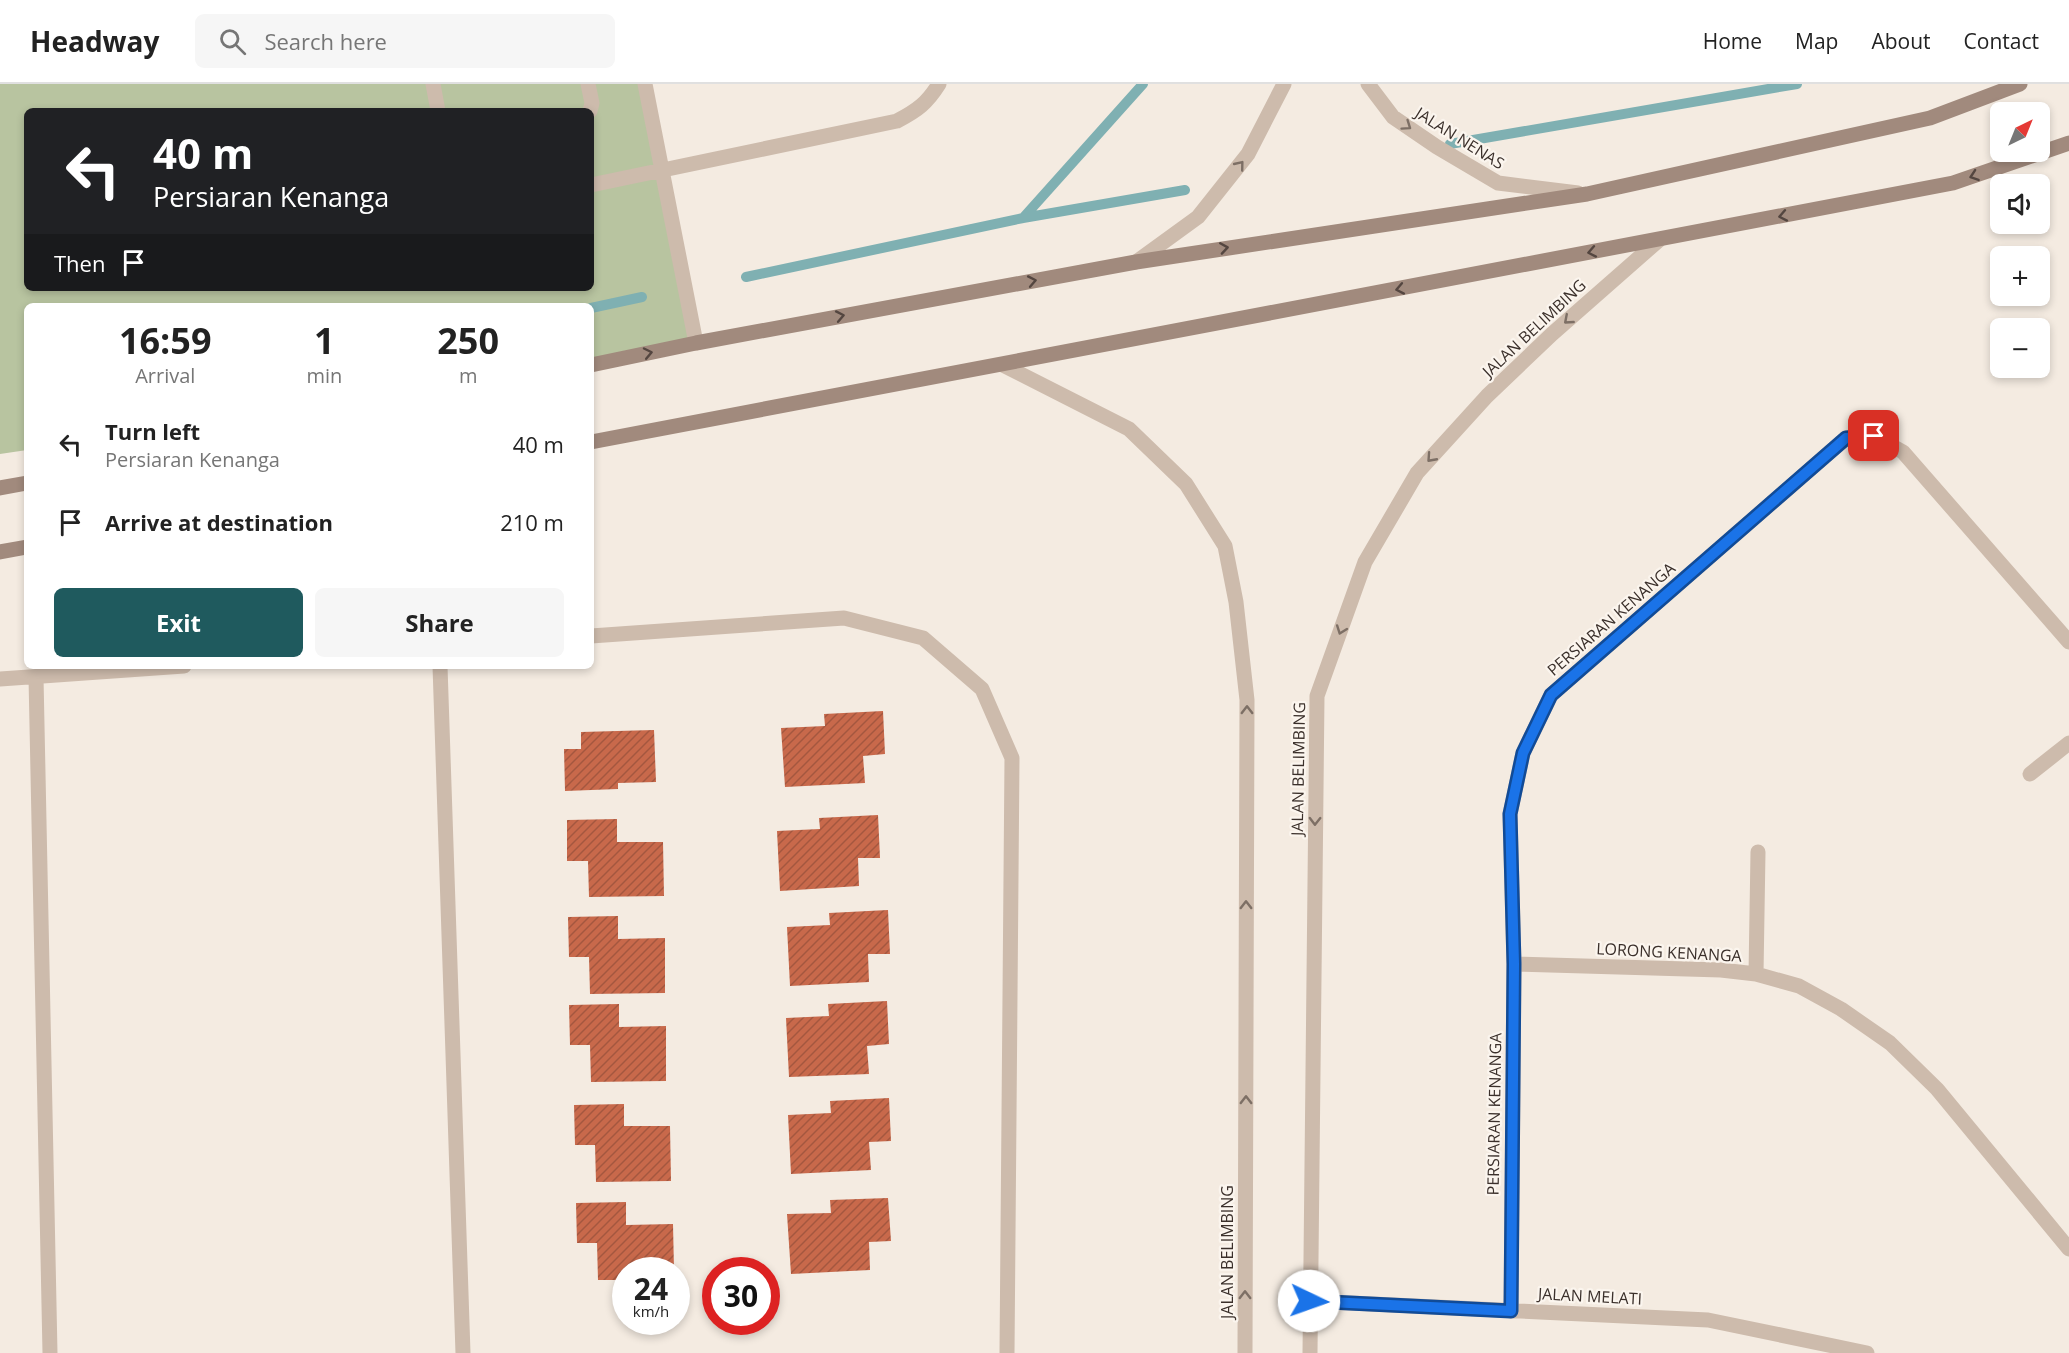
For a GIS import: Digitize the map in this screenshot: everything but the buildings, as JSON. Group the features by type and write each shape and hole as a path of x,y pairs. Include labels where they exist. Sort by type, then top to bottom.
{"main road":[{"path":"594,364 696,343 1136,262 1587,194 1930,118 2020,84"},
{"path":"594,441 1953,183 2069,143"},
{"path":"0,488 24,484"},
{"path":"0,552 24,548"}],"street":[{"path":"433,84 437,108"},
{"path":"588,84 591,108"},
{"path":"645,84 696,343"},
{"path":"594,184 897,121 915,112 928,101 939,84"},
{"path":"1136,262 1197,217 1248,154 1284,84"},
{"name":"JALAN NENAS","path":"1368,84 1394,117 1437,147 1498,183 1587,194"},
{"name":"JALAN BELIMBING","path":"1310,1353 1317,696 1365,562 1418,473 1487,396 1552,334 1659,240"},
{"name":"JALAN BELIMBING","path":"1003,365 1129,429 1186,484 1225,546 1236,602 1247,700 1245,1353"},
{"name":"PERSIARAN KENANGA","path":"1511,1311 1514,964 1510,814 1523,753 1551,695 1846,438 1874,436 1904,452 2069,642"},
{"path":"594,636 844,618 923,638 982,689 1012,758 1007,1353"},
{"path":"0,680 144,669"},
{"path":"440,669 464,1353"},
{"path":"36,677 50,1353"},
{"path":"2030,774 2069,743"},
{"path":"1756,974 1758,852"},
{"name":"LORONG KENANGA","path":"1514,964 1721,970 1756,974 1807,991 1841,1009 1890,1043 1937,1089 2069,1249"},
{"name":"JALAN MELATI","path":"1309,1301 1708,1320 1867,1353"}],"green space":[{"path":"0,84 645,84 696,343 594,360 594,303 24,303 24,450 0,454"}],"waterway":[{"path":"1023,218 1143,84"},
{"path":"1450,144 1797,84"},
{"path":"746,277 1023,218 1185,190"},
{"path":"594,307 642,297"}],"route":[{"path":"1309,1301 1511,1311 1514,964 1510,814 1523,753 1551,695 1846,438 1874,436"}]}
